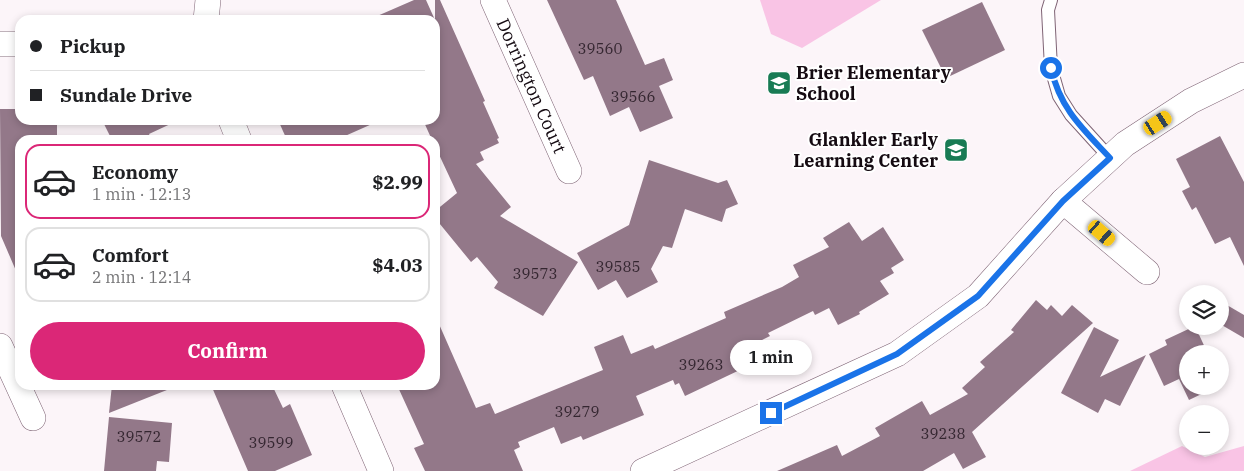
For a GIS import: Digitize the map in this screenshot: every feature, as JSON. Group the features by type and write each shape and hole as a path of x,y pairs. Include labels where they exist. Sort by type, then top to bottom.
{"street":[{"path":"206,15 208,0"},
{"name":"Dorrington Court","path":"493,0 568,171"},
{"path":"0,44 15,44"},
{"path":"643,471 897,354 978,296 1063,201 1125,144 1191,101 1244,75"},
{"path":"1063,201 1147,272"},
{"path":"0,346 15,379"},
{"path":"20,390 33,418"},
{"path":"346,390 381,471"}],"lane":[{"path":"1051,0 1048,10 1051,68 1059,96 1071,114 1110,158"}],"shaded area":[{"path":"760,0 881,0 802,48 771,34"},
{"path":"1244,446 1244,471 1130,471 1179,447 1179,455 1201,455 1205,457 1229,455 1229,450"}],"building":[{"path":"414,0 426,0 433,15 380,15"},
{"path":"435,0 440,0 485,101 483,102 499,138 497,139 499,143 480,152 484,160 476,164 511,207 500,216 578,262 543,316 494,288 498,282 477,257 471,262 440,224 440,207 457,193 440,157 440,135 430,135 425,125 440,125 440,15 435,15"},
{"path":"547,0 616,0 645,65 664,58 673,80 659,86 673,118 640,132 629,107 610,116 593,76 584,80"},
{"path":"982,2 1005,50 946,78 922,30"},
{"path":"0,109 15,109 15,125 57,125 57,135 15,135 15,268 1,236"},
{"path":"104,125 168,125 150,135 110,135"},
{"path":"280,125 370,125 347,135 285,135"},
{"path":"1220,136 1244,182 1244,266 1230,237 1215,244 1196,207 1192,210 1182,191 1190,187 1176,159"},
{"path":"649,160 718,183 727,180 738,204 726,209 722,222 685,209 672,248 663,246 651,269 658,282 627,298 616,280 598,290 577,253 629,225"},
{"path":"849,222 862,241 883,227 904,260 891,268 894,273 880,281 889,294 859,312 860,314 838,325 829,308 815,315 813,311 768,333 770,336 758,342 765,358 685,396 679,383 675,385 673,380 636,396 644,415 583,440 581,436 561,444 554,427 518,442 520,447 514,450 523,471 425,471 414,448 424,444 399,390 440,390 440,326 476,408 490,403 495,414 603,370 594,347 623,335 631,354 653,345 655,349 726,318 724,312 782,287 799,277 793,265 829,247 823,238"},
{"path":"1036,300 1047,310 1051,305 1062,316 1072,305 1093,323 972,432 986,457 963,469 954,453 923,471 777,471 837,445 842,456 880,436 875,428 922,401 930,415 968,394 962,388 985,367 980,362 1014,332 1011,330"},
{"path":"1229,306 1244,315 1244,338 1229,329"},
{"path":"1094,327 1119,340 1100,377 1146,355 1120,406 1105,399 1098,413 1061,393"},
{"path":"1179,333 1179,335 1199,335 1204,345 1179,345 1179,379 1164,386 1149,354 1167,345 1165,340"},
{"path":"111,390 167,390 109,413"},
{"path":"213,390 274,390 283,408 290,404 312,455 275,471 248,471"},
{"path":"1187,395 1199,395 1189,400"},
{"path":"109,417 172,423 169,462 157,461 156,471 104,471"}],"place":[{"name":"Brier Elementary School","path":"779,83"},
{"name":"Glankler Early Learning Center","path":"956,150"}],"route":[{"path":"771,413 897,354 978,296 1063,201 1110,158 1071,114 1059,96 1051,68"}]}
